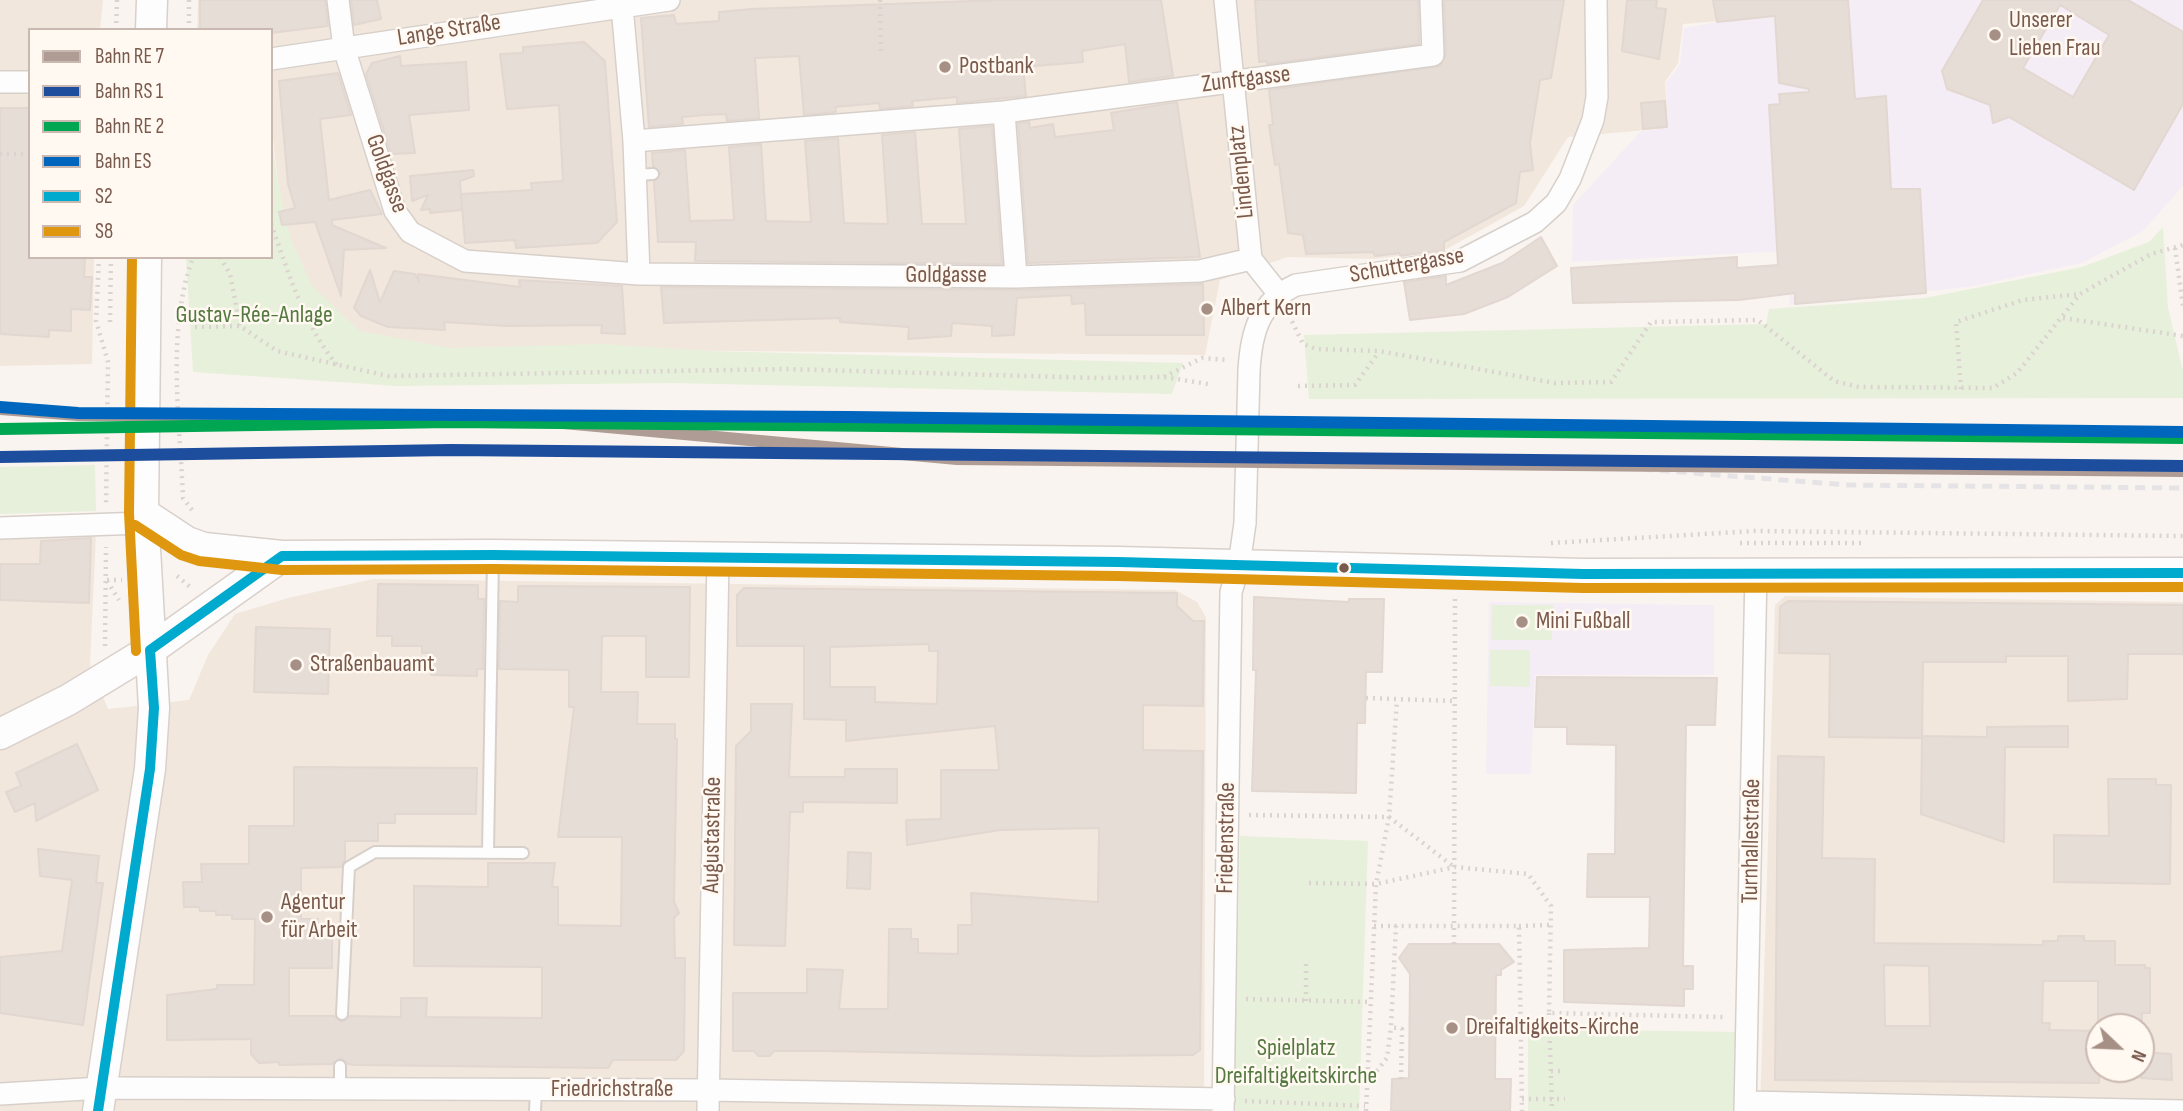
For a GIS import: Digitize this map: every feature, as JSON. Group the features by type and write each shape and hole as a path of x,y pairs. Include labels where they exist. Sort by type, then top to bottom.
{"street":[{"path":"151,28 152,0"},
{"name":"Goldgasse","path":"338,0 344,48 395,211 410,232 465,261 639,274 1016,276 1200,271 1251,258"},
{"name":"Lange Straße","path":"273,60 554,7 622,6 669,0"},
{"name":"Lindenplatz","path":"1225,0 1251,258"},
{"name":"Zunftgasse","path":"634,141 1004,112 1112,100 1433,55 1431,0"},
{"name":"Schuttergasse","path":"1278,293 1296,285 1460,261 1535,222 1556,203 1570,179 1593,120 1598,97 1597,0"},
{"path":"622,6 634,141 644,175 639,274"},
{"path":"0,82 28,82"},
{"path":"1004,112 1016,276"},
{"path":"1242,543 1249,367 1254,330 1267,304 1278,293 1251,258"},
{"path":"100,1100 150,769 154,708 143,518 146,259"},
{"path":"0,528 106,523 143,518 204,548 282,556 718,558 1242,543 1583,574 1756,571 2183,573"},
{"name":"Friedenstraße","path":"1223,1105 1227,999 1231,592 1242,543"},
{"path":"0,734 68,700 150,650 282,556"},
{"name":"Augustastraße","path":"708,1101 718,558"},
{"name":"Turnhallestraße","path":"1746,1107 1756,571"},
{"name":"Friedrichstraße","path":"0,1094 100,1100 340,1091 535,1101 1223,1105"},
{"path":"1746,1107 2183,1111"}],"lane":[{"path":"488,852 493,555"},
{"path":"342,1014 349,867 375,852 523,853"},
{"path":"340,1066 340,1091"}],"path":[{"path":"117,0 117,28"},
{"path":"189,0 189,28"},
{"path":"880,0 881,52"},
{"path":"0,154 28,154"},
{"path":"273,229 317,341 337,365"},
{"path":"1278,293 1303,344 1316,349 1380,351 1555,383 1611,382 1651,322 1758,320 1834,381 1859,387 1993,388 2017,373 2080,294 2151,254 2183,245"},
{"path":"2175,248 2183,306"},
{"path":"99,259 96,321 108,362 107,580 103,611 107,676"},
{"path":"110,322 111,259"},
{"path":"183,498 178,359 181,289 192,259"},
{"path":"221,259 230,274 240,326"},
{"path":"1961,389 1956,322 2023,300 2080,294"},
{"path":"2062,317 2183,336"},
{"path":"195,327 240,326 277,351 388,376 786,369 1097,378 1164,377 1208,384"},
{"path":"1298,386 1355,385 1380,351"},
{"path":"1164,377 1202,358 1249,367"},
{"path":"1454,944 1455,594"},
{"path":"1366,698 1455,701"},
{"path":"1223,1105 1366,1108 1376,884 1389,817 1397,699"},
{"path":"1227,815 1389,817 1455,867"},
{"path":"1308,883 1376,884 1455,867 1528,874 1551,906 1549,1013 1552,1111"},
{"path":"1374,926 1550,925"},
{"path":"1367,1082 1387,1058 1396,926"},
{"path":"1519,926 1522,1111"},
{"path":"1306,959 1306,1001"},
{"path":"1227,999 1371,1002"},
{"path":"1549,1013 1748,1017"},
{"path":"1391,1027 1402,1029 1401,1079"},
{"path":"1551,1071 1565,1071"},
{"path":"1522,1099 1565,1099"}],"shaded area":[{"path":"0,0 103,0 100,28 28,28 28,259 94,259 92,364 0,366"},
{"path":"198,0 1792,0 1794,15 1683,24 1678,63 1665,82 1668,128 1568,137 1524,206 1445,250 1374,259 1288,257 1220,280 1205,355 613,350 448,354 359,336 310,288 287,237 273,139 273,28 197,28"},
{"path":"1794,0 1982,0 1942,71 1947,89 1963,97 1977,93 1975,98 1988,104 2049,0 2183,0 2183,186 2143,231 2082,263 1968,287 1790,305 1786,251 1572,262 1573,205 1641,131 1668,128 1666,83 1680,64 1684,28 1717,22 1795,16"},
{"path":"96,534 90,665 108,709 189,700 208,655 235,614 288,598 373,579 1175,590 1197,602 1206,617 1204,1111 0,1111 0,537"},
{"path":"1785,596 2183,602 2183,1111 1760,1111 1775,605"},
{"path":"1489,602 1714,605 1714,675 1535,675 1531,774 1486,774"}],"green space":[{"name":"Gustav-Rée-Anlage","path":"273,148 290,237 312,286 360,331 449,348 603,344 709,351 1183,363 1172,394 672,383 397,386 193,372 186,259 273,259"},
{"path":"2163,227 2168,308 2183,371 2183,398 1309,399 1304,335 1766,324 1769,309 1925,298 2082,267 2149,242"},
{"path":"95,465 96,511 0,514 0,467"},
{"name":"Mini Fußball","path":"1492,605 1553,605 1552,640 1491,640"},
{"path":"1490,650 1530,650 1530,687 1490,686"},
{"name":"Spielplatz Dreifaltigkeitskirche","path":"1240,836 1368,841 1359,1111 1234,1111"},
{"path":"1528,1029 1741,1032 1738,1111 1528,1111"}],"building":[{"path":"200,0 325,0 328,26 273,33 273,28 200,28"},
{"path":"351,0 377,0 381,19 354,25"},
{"path":"1000,0 1161,0 1173,76 1129,82 1125,44 1082,51 1083,62 1023,67 1026,96 957,103 957,97 912,101 913,106 880,109 879,103 835,107 836,112 804,115 799,56 755,58 759,118 727,121 726,114 705,115 682,117 683,124 649,127 641,18 674,15 676,24 719,21 719,12 751,9"},
{"path":"1255,0 1418,0 1419,44 1267,64 1266,61 1259,62"},
{"path":"1444,0 1564,0 1551,78 1540,80 1530,143 1533,170 1520,172 1516,203 1444,242 1444,250 1400,256 1400,253 1375,256 1373,252 1306,254 1303,235 1288,233 1279,164 1275,165 1269,125 1273,125 1269,90 1440,66 1446,55"},
{"path":"1627,0 1657,0 1656,8 1666,9 1659,59 1622,51"},
{"path":"1713,0 1848,0 1855,99 1886,96 1891,189 1920,189 1926,293 1795,304 1795,293 1739,300 1573,303 1571,268 1737,257 1737,268 1778,265 1769,105 1780,104 1779,94 1809,92 1809,89 1779,83 1775,16 1717,22"},
{"path":"1983,0 2128,0 2183,32 2183,104 2134,190 2009,117 1993,123 1990,105 1947,89 1942,71","holes":["2060,5 2109,35 2073,97 2023,68"]},
{"path":"584,42 605,61 617,222 597,243 516,248 515,240 465,243 461,194 532,190 531,183 563,181 559,105 507,109 500,54 523,53 523,47"},
{"path":"400,56 401,66 466,62 469,110 409,115 415,153 391,154 366,74 372,63"},
{"path":"338,73 351,115 320,119 329,200 370,190 382,214 332,220 332,225 386,248 344,250 341,296 315,222 282,225 279,212 295,208 288,184 279,81"},
{"path":"1665,101 1667,127 1643,129 1641,103"},
{"path":"1177,102 1200,257 1028,263 1018,123 1029,122 1030,128 1053,124 1055,137 1114,130 1111,113"},
{"path":"0,108 28,108 28,259 85,259 84,277 92,277 90,310 71,309 71,331 49,330 49,337 0,334"},
{"path":"992,126 1002,264 695,261 696,242 658,242 654,182 661,173 653,166 652,153 685,150 690,221 734,220 729,147 761,144 766,221 811,222 805,141 838,138 844,223 888,224 882,135 915,132 922,224 966,224 959,129"},
{"path":"473,170 474,176 460,181 462,210 430,213 430,209 421,210 428,195 412,201 410,176"},
{"path":"1541,237 1557,266 1508,297 1464,314 1410,320 1404,282 1446,276 1446,285 1502,263"},
{"path":"370,270 380,302 394,271 415,274 419,282 418,274 520,287 519,280 622,286 625,334 601,333 602,325 506,326 444,322 445,330 388,327 361,316 354,308"},
{"path":"1203,284 1204,335 1086,335 1085,303 1072,304 1071,295 1017,298 1014,335 992,336 992,326 952,323 951,336 908,339 909,327 840,322 840,318 664,323 661,287 1016,290"},
{"path":"91,538 89,603 0,600 0,564 40,564 41,541"},
{"path":"378,584 478,585 478,599 484,599 483,669 477,669 477,676 431,675 432,653 422,653 422,646 392,646 392,636 377,636"},
{"path":"518,586 690,587 689,677 646,677 646,636 602,636 601,692 638,692 637,724 675,724 674,902 679,913 674,918 675,958 685,958 684,1051 676,1060 613,1060 608,1068 356,1065 348,1064 341,1058 332,1064 279,1065 279,1062 259,1063 251,1054 251,1039 167,1040 167,995 217,989 217,985 254,985 255,919 232,919 232,915 216,915 216,911 184,907 183,882 202,882 201,864 249,864 249,826 294,826 294,767 477,768 476,814 395,814 395,823 378,823 378,841 345,841 345,860 341,867 301,868 301,919 318,919 318,924 332,924 332,968 289,968 289,1016 334,1016 342,1022 350,1016 401,1017 401,998 427,998 426,1017 542,1018 542,967 414,966 414,886 488,887 488,863 555,863 552,887 558,887 558,925 621,926 622,837 558,837 574,707 569,707 569,670 499,669 500,601 518,602"},
{"path":"744,588 1177,593 1177,606 1193,621 1204,621 1203,706 1143,705 1143,750 1203,751 1200,1050 1193,1055 1086,1056 774,1051 770,1056 758,1056 754,1051 733,1051 733,993 807,993 807,969 843,970 839,1009 888,1009 889,929 911,929 911,939 918,939 918,953 958,954 958,925 972,925 971,893 1098,902 1099,828 1000,830 907,845 906,820 941,819 941,770 999,770 995,726 846,741 846,720 804,719 804,646 737,646 737,595","holes":["929,644 929,651 938,651 937,704 875,702 875,687 830,687 830,647"]},
{"path":"1254,597 1349,602 1349,599 1384,599 1382,672 1366,672 1365,723 1357,723 1356,793 1252,791 1256,670 1253,670"},
{"path":"1788,601 2183,605 2183,654 2128,654 2127,699 2068,701 2068,656 2006,656 2006,662 1923,662 1922,736 1987,737 1987,727 2068,726 2068,747 2005,747 2004,842 1921,814 1922,738 1829,737 1830,654 1779,653 1780,607"},
{"name":"Straßenbauamt","path":"256,627 330,629 328,694 254,692"},
{"path":"1537,677 1717,678 1715,725 1686,725 1683,966 1693,966 1693,989 1684,989 1684,1006 1564,1002 1564,950 1649,948 1650,897 1587,897 1588,854 1615,854 1616,745 1567,744 1567,727 1535,727"},
{"path":"751,704 792,704 789,777 845,777 845,769 897,769 897,803 803,802 803,812 790,812 785,946 734,945 736,746 751,731"},
{"path":"77,744 98,790 36,821 35,803 15,812 6,792 21,786 16,773"},
{"path":"1778,756 1824,757 1822,858 1875,859 1874,943 2043,945 2043,941 2058,941 2058,936 2084,936 2084,941 2115,941 2115,965 2145,965 2145,968 2150,968 2150,1013 2098,1013 2098,981 2043,981 2042,1023 2050,1023 2049,1030 2085,1031 2085,1083 1775,1080","holes":["1884,965 1929,966 1930,1026 1885,1026"]},
{"path":"2108,779 2156,779 2156,785 2171,785 2170,884 2054,882 2054,835 2109,836"},
{"path":"38,849 99,856 96,883 103,883 83,1025 0,1013 0,957 62,951 72,880 40,876"},
{"path":"848,852 871,853 870,889 847,888"},
{"name":"Dreifaltigkeits-Kirche","path":"1409,944 1499,944 1514,962 1501,970 1501,975 1496,975 1495,1079 1511,1079 1510,1111 1391,1111 1392,1079 1409,1078 1410,974 1399,958"},
{"path":"2155,1053 2171,1054 2172,1080 2155,1079"}],"railway":[{"path":"1575,464 1848,485 2183,488"}],"transit line":[{"name":"S8","path":"132,259 129,513 136,651"},
{"path":"0,409 78,415 487,416 957,459 2183,471"},
{"path":"0,429 451,422 2183,438"},
{"path":"0,457 451,450 2183,466"},
{"name":"S8","path":"135,525 181,555 199,561 282,570 493,569 1118,576 1583,588 2183,587"},
{"name":"S2","path":"150,650 282,556 493,555 1118,562 1583,574 2183,573"},
{"name":"S2","path":"98,1111 150,769 154,708 150,650"}],"rail line":[{"name":"ES","path":"0,407 78,413 849,417 2183,432"}],"place":[{"name":"Unserer Lieben Frau","path":"1995,35"},
{"name":"Postbank","path":"945,67"},
{"name":"Albert Kern","path":"1207,309"},
{"name":"Mini Fußball","path":"1522,622"},
{"name":"Straßenbauamt","path":"296,665"},
{"name":"Agentur für Arbeit","path":"267,917"},
{"name":"Dreifaltigkeits-Kirche","path":"1452,1028"}]}
